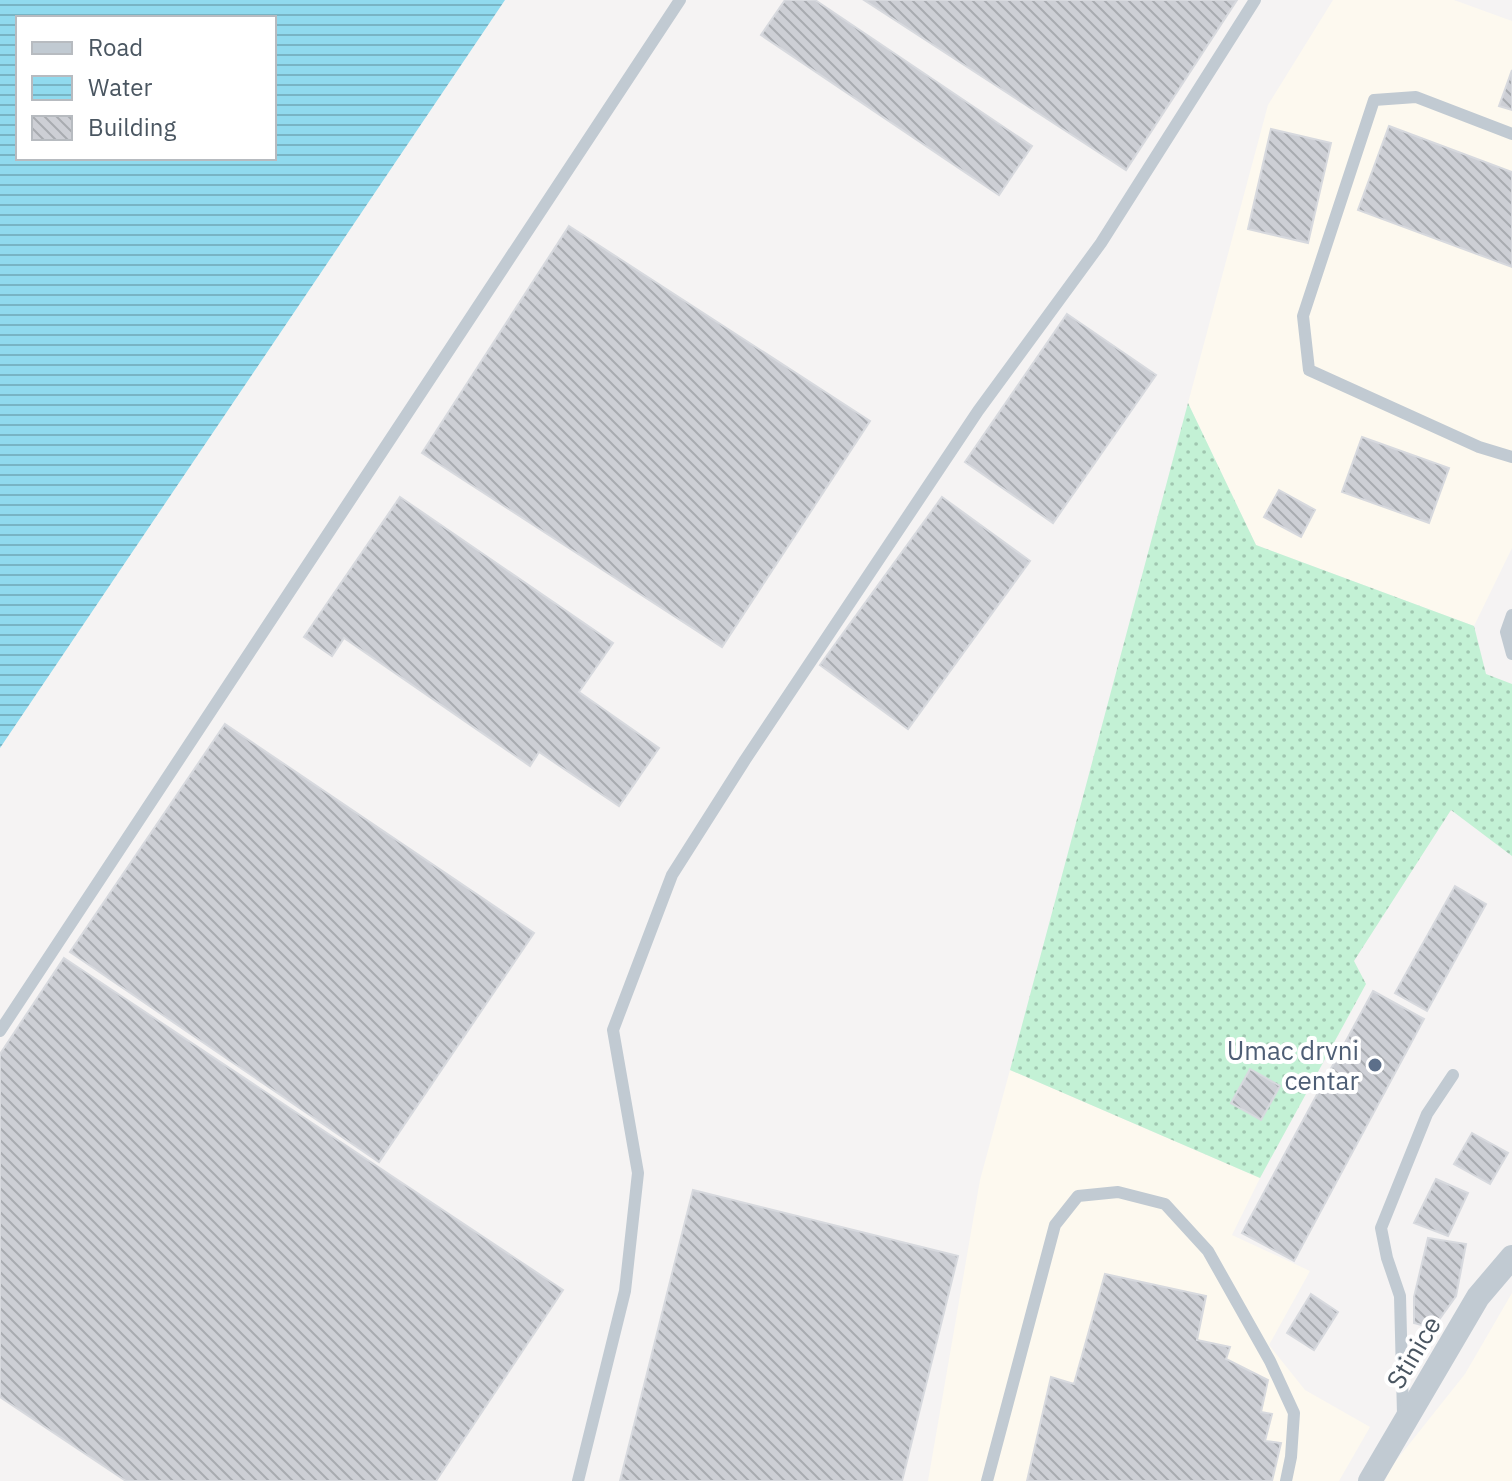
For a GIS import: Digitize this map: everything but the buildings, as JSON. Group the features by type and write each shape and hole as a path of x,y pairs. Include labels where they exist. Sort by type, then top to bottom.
{"street":[{"name":"Stinice","path":"1370,1481 1478,1297 1512,1257"}],"lane":[{"path":"0,1031 680,0"},
{"path":"578,1481 625,1291 638,1173 613,1030 672,875 978,411 1101,243 1255,0"},
{"path":"1512,134 1416,97 1374,100 1303,316 1309,370 1479,447 1512,457"},
{"path":"1512,615 1506,632 1512,654"},
{"path":"1404,1421 1400,1296 1381,1228 1427,1114 1453,1075"},
{"path":"987,1481 1055,1225 1078,1196 1118,1192 1165,1204 1208,1251 1270,1361 1294,1413 1286,1481"}],"shaded area":[{"path":"1333,0 1454,0 1512,21 1512,548 1474,626 1256,545 1188,403 1268,105"},
{"path":"1010,1070 1260,1178 1232,1235 1310,1271 1269,1345 1305,1390 1370,1427 1339,1481 928,1481 980,1180"},
{"path":"1512,1293 1512,1481 1385,1481 1391,1467 1465,1374"}],"green space":[{"path":"1188,403 1256,545 1474,626 1486,674 1512,684 1512,856 1451,810 1354,961 1366,984 1260,1178 1010,1070"}],"water":[{"path":"0,0 505,0 0,748"}],"place":[{"name":"Umac drvni centar","path":"1375,1065"}]}
